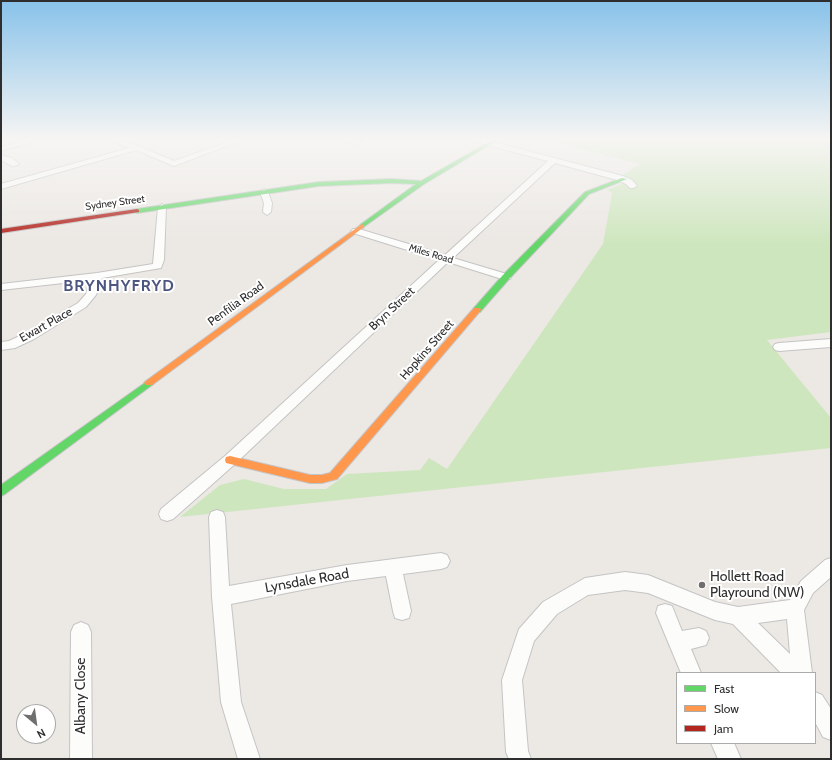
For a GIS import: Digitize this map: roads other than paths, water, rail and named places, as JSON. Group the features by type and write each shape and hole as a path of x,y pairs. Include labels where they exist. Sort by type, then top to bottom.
{"street":[{"path":"1,187 48,173"},
{"name":"Penfilia Road","path":"1,491 422,183 438,173"},
{"name":"Bryn Street","path":"167,514 230,460 539,173"},
{"path":"601,173 624,180 633,186"},
{"name":"Hopkins Street","path":"230,460 310,479 322,479 333,476 506,277 587,193 624,180"},
{"name":"Sydney Street","path":"1,231 319,184 392,181 422,183"},
{"path":"264,192 268,203 267,212"},
{"path":"1,287 97,276 157,266 159,260 162,207"},
{"name":"Miles Road","path":"356,231 506,277"},
{"name":"Ewart Place","path":"1,346 11,345 30,336 82,305 91,295 97,276"},
{"path":"779,347 831,343"},
{"path":"217,517 221,597 231,702 249,759"},
{"name":"Lynsdale Road","path":"221,597 348,573 441,561"},
{"path":"802,672 795,610 806,587 831,566"},
{"path":"393,567 402,611"},
{"path":"520,759 517,752 512,680 526,636 550,608 585,587 625,581 648,584 715,611 738,616 795,610"},
{"path":"665,613 691,672"},
{"path":"738,616 794,672"},
{"name":"Albany Close","path":"81,632 81,759"},
{"path":"677,641 699,638"},
{"path":"816,704 831,729"},
{"path":"722,744 730,759"}],"place":[{"name":"Hollett Road Playround (NW)","path":"702,585"}],"district":[{"name":"BRYNHYFRYD","path":"119,286"}]}
